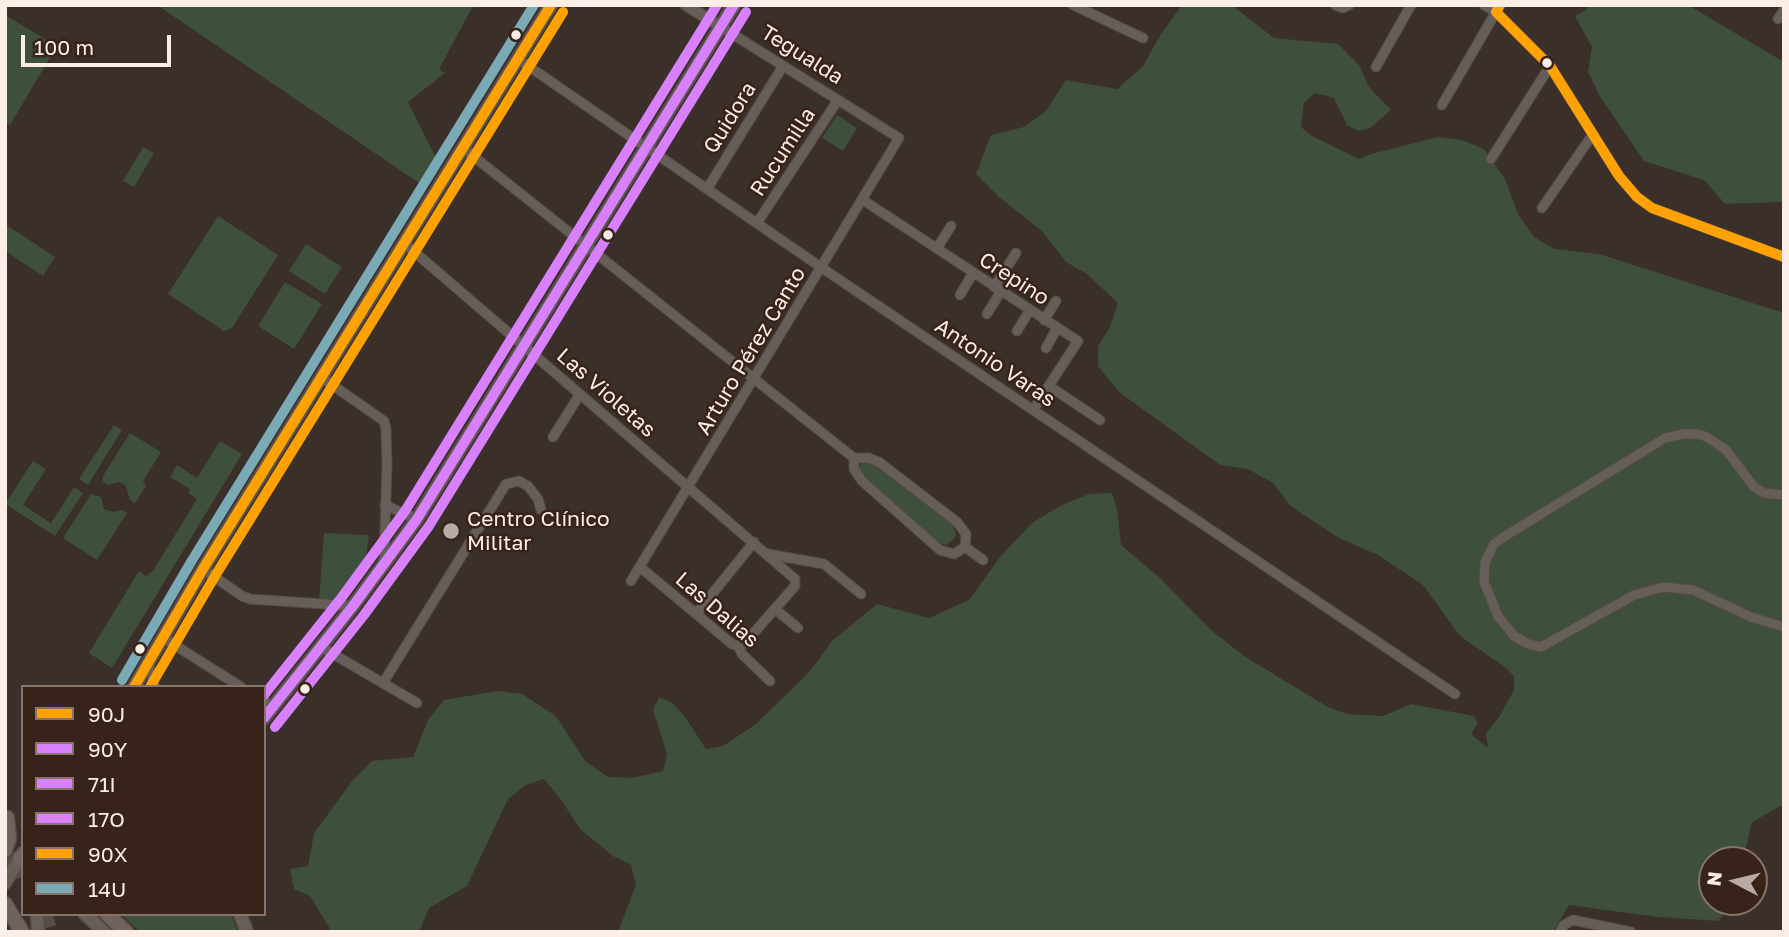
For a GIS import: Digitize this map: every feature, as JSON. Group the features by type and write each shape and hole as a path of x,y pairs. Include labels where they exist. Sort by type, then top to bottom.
{"main road":[{"path":"135,685 203,569 551,5"},
{"path":"269,704 321,647 417,519 734,5"},
{"path":"6,817 21,831"},
{"path":"5,850 9,838 6,817"},
{"path":"5,883 21,858"},
{"path":"5,904 22,932"},
{"path":"87,916 104,932"},
{"path":"109,916 126,932"}],"street":[{"name":"Tegualda","path":"685,5 899,138"},
{"path":"1073,5 1143,38"},
{"path":"1335,5 1348,6"},
{"path":"1376,67 1411,5"},
{"path":"1484,5 1498,9 1550,66 1619,176 1643,203 1784,257"},
{"path":"1442,105 1498,9"},
{"path":"1778,19 1784,10"},
{"name":"Antonio Varas","path":"518,59 822,268 1455,694"},
{"name":"Quidora","path":"707,189 783,66"},
{"path":"1491,159 1550,66"},
{"name":"Rucumilla","path":"757,223 838,100"},
{"path":"1542,208 1593,134"},
{"name":"Arturo Pérez Canto","path":"631,581 899,138"},
{"path":"463,148 854,458 869,458 879,462 957,522 966,534 965,547"},
{"name":"Crepino","path":"863,200 1078,341 1033,410"},
{"path":"937,248 951,226"},
{"name":"Las Violetas","path":"404,243 768,554 796,582 775,609"},
{"path":"988,314 1016,253"},
{"path":"960,295 973,273"},
{"path":"1044,320 1056,301"},
{"path":"1017,331 1030,310"},
{"path":"1046,348 1057,328"},
{"path":"321,377 384,421 387,464 384,565"},
{"path":"1049,386 1100,420"},
{"path":"553,437 580,394"},
{"path":"1784,495 1764,493 1754,487 1726,450 1707,437 1683,434 1665,438 1502,538 1494,544 1485,563 1485,582 1498,616 1514,636 1528,644 1541,647 1634,595 1664,587 1693,590 1751,617 1784,627"},
{"path":"854,458 855,468 862,481 940,550 954,554 965,547"},
{"path":"383,683 506,484 519,481 528,486 538,499 541,510"},
{"path":"385,505 417,519"},
{"path":"696,614 754,542"},
{"path":"965,547 983,560"},
{"path":"768,554 824,564 861,594"},
{"name":"Las Dalias","path":"640,567 738,646 742,654 771,681"},
{"path":"203,569 250,599 352,606"},
{"path":"738,646 744,644 775,609 799,628"},
{"path":"162,637 238,685"},
{"path":"321,647 417,703"},
{"path":"148,662 154,685"},
{"path":"1560,932 1564,925 1573,920 1631,932"}],"green space":[{"path":"157,5 480,5 479,8 473,6 439,69 445,73 408,102 437,160 422,185"},
{"path":"1182,5 1234,7 1274,38 1338,44 1359,65 1369,87 1391,110 1370,128 1358,131 1347,125 1334,98 1315,93 1304,103 1301,127 1312,136 1359,159 1438,137 1462,140 1484,149 1505,179 1518,214 1534,237 1555,249 1599,254 1784,313 1784,804 1752,822 1746,846 1698,846 1698,916 1722,916 1719,921 1658,917 1569,905 1553,932 618,932 636,885 631,865 613,856 580,829 544,779 526,785 508,799 467,886 429,908 419,932 332,932 310,896 294,889 290,869 308,866 314,833 353,780 372,761 413,757 428,720 444,700 497,691 522,694 556,716 585,761 608,777 632,778 663,771 667,754 653,710 659,697 672,703 685,717 706,749 723,746 756,724 811,670 832,641 877,604 929,618 969,600 1000,557 1033,522 1060,506 1089,494 1112,493 1117,509 1121,545 1160,578 1211,630 1244,656 1328,707 1347,714 1383,716 1411,704 1474,716 1478,723 1471,734 1488,748 1486,734 1514,690 1514,676 1460,636 1423,585 1378,555 1339,538 1301,513 1290,505 1273,483 1248,469 1220,465 1119,392 1098,366 1098,346 1109,329 1118,303 1087,274 1066,262 1042,231 1000,198 976,174 991,135 1024,127 1046,111 1066,80 1117,89 1143,66"},
{"path":"1588,5 1688,5 1784,62 1784,202 1725,204 1704,180 1644,161 1599,95 1588,71 1592,47 1575,16 1586,10"},
{"path":"5,15 57,46 10,125 5,122"},
{"path":"837,115 857,128 843,151 822,138"},
{"path":"143,147 154,153 134,187 123,181"},
{"path":"218,216 278,255 232,328 224,331 168,294"},
{"path":"5,224 55,257 43,276 5,251"},
{"path":"306,244 342,267 325,294 289,271"},
{"path":"285,282 322,304 294,349 258,326"},
{"path":"114,425 122,430 88,485 79,479"},
{"path":"130,433 161,452 143,481 146,486 135,503 130,500 126,486 119,482 108,485 103,482 103,476"},
{"path":"220,441 242,454 112,668 89,653 139,571 146,576 153,571 197,499 189,494 190,489 170,477 177,465 197,478"},
{"path":"33,461 46,469 23,505 51,523 74,487 83,493 55,536 5,504"},
{"path":"863,462 872,463 884,471 953,525 956,535 954,539 946,545 936,541 865,478 859,467"},
{"path":"91,494 101,497 104,509 127,513 97,560 63,538"},
{"path":"324,533 369,535 365,564 335,606 319,601"},
{"path":"123,916 232,916 238,932 140,932"}],"tunnel":[{"path":"5,853 21,873"},
{"path":"46,916 51,932"}],"transit line":[{"name":"14U","path":"122,680 191,562 534,5"},
{"name":"90J","path":"135,685 203,569 551,5"},
{"name":"17O","path":"266,692 342,597 405,511 717,5"},
{"name":"90Y","path":"266,715 353,606 417,519 734,5"},
{"name":"90J","path":"1500,5 1496,12 1550,66 1619,176 1637,197 1652,208 1784,257"},
{"name":"90X","path":"151,685 215,576 563,12"},
{"name":"71I","path":"275,727 364,615 429,526 746,12"}],"place":[{"name":"Centro Clínico Militar","path":"451,531"}]}
